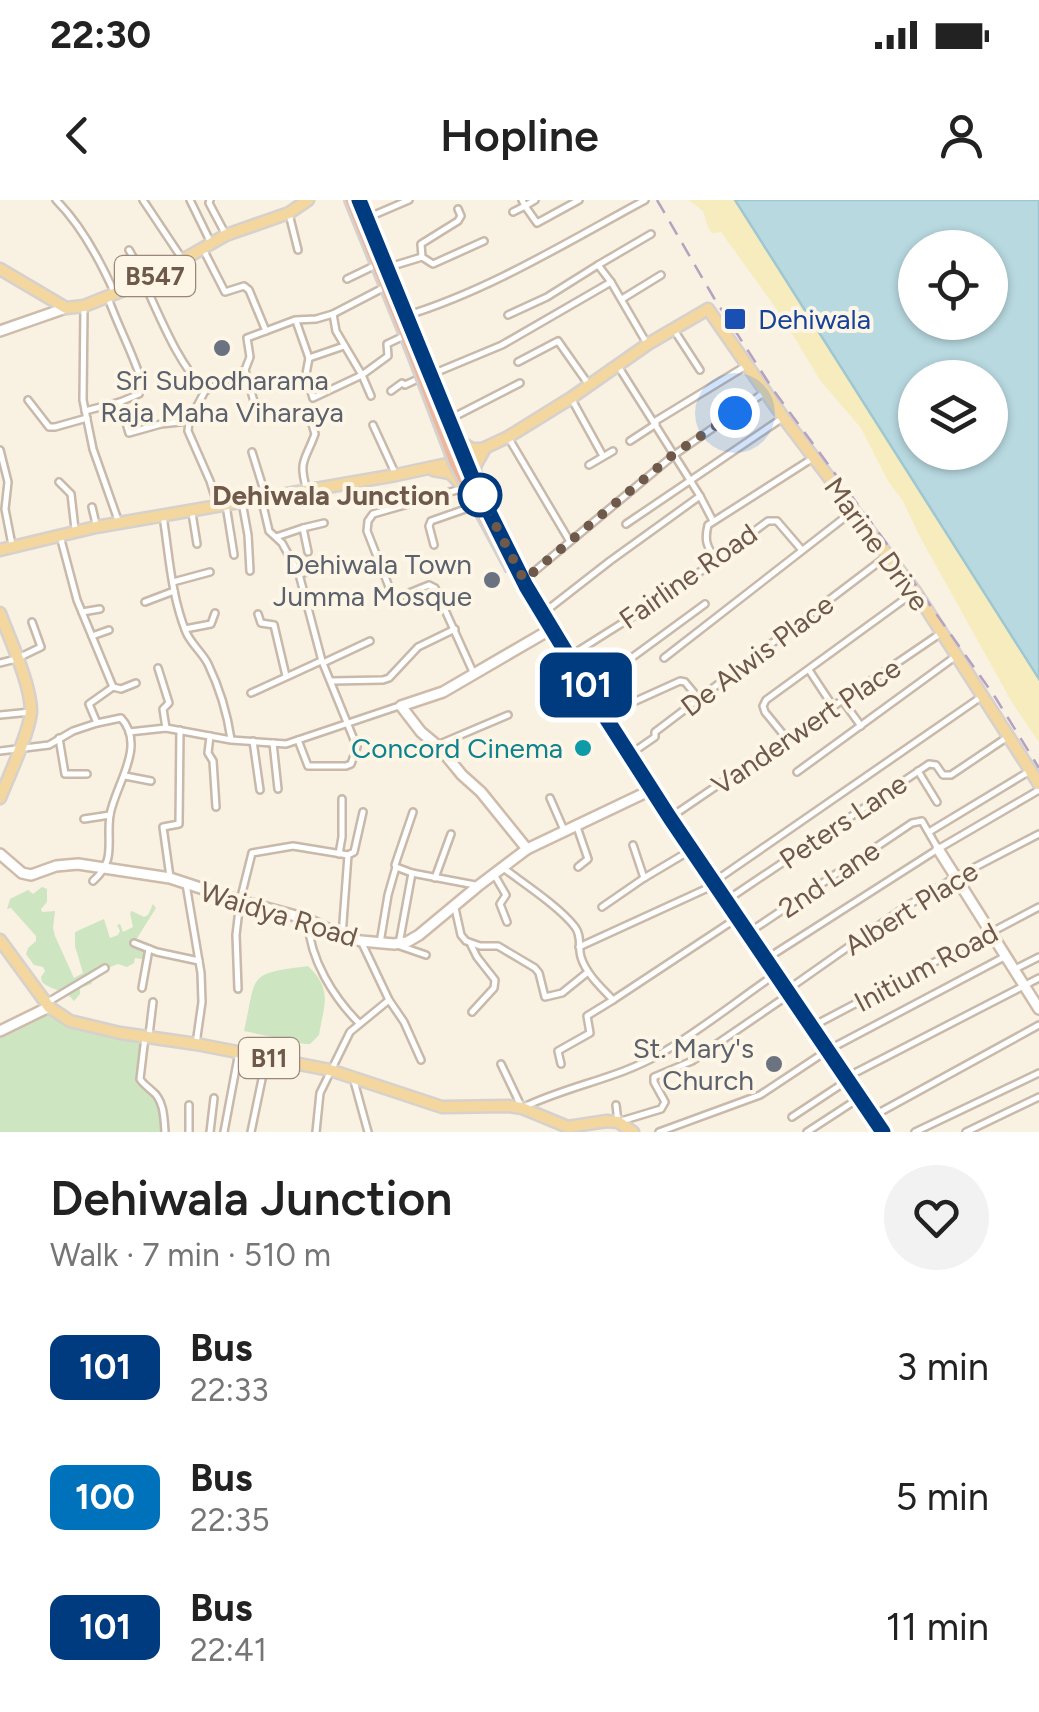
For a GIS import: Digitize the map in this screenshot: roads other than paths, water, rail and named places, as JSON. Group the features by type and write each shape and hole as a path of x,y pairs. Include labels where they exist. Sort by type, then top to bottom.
{"highway":[{"path":"355,200 366,218 386,286 405,325"},
{"path":"355,200 456,463 546,632 686,853 726,900 770,978 812,1026 825,1052"},
{"path":"519,578 648,791 712,885 731,922 766,959 785,994 882,1132"},
{"path":"844,1081 873,1132"}],"main road":[{"name":"B547","path":"66,308 84,306 145,282 226,235 289,213 308,200"},
{"path":"0,269 66,308"},
{"name":"Marine Drive","path":"674,329 708,309 783,417 915,591 1039,787"},
{"path":"6,548 96,527 452,463 508,438 674,329"},
{"path":"456,439 472,449 485,449"},
{"path":"429,469 450,473 467,486 485,449"},
{"path":"429,469 447,450"},
{"path":"0,613 31,712 1,795"},
{"path":"1,944 47,1005"},
{"name":"B11","path":"47,1005 80,1024 330,1070 442,1107 522,1108 564,1130 618,1122"},
{"path":"618,1122 633,1132"}],"street":[{"path":"56,200 103,266 121,334 138,371"},
{"path":"142,200 183,260"},
{"path":"190,200 225,292 244,286 250,290 266,331"},
{"path":"210,200 208,203 226,235"},
{"path":"366,218 409,200"},
{"path":"513,212 535,200"},
{"path":"524,203 536,222 579,200"},
{"path":"295,320 309,358 306,374 313,398 362,375 388,356 387,344 405,325 645,200"},
{"path":"422,257 421,244 458,221 458,210"},
{"path":"289,213 298,250"},
{"path":"508,315 547,297 652,234"},
{"path":"347,279 422,257 433,264 484,241"},
{"path":"130,250 171,340 204,391"},
{"path":"598,265 648,344"},
{"path":"622,299 661,275"},
{"path":"391,391 402,383 502,345 612,282"},
{"path":"257,412 245,370 250,357 248,338 295,320 333,314 386,286"},
{"path":"84,306 82,376 86,415 119,523"},
{"path":"0,331 66,308"},
{"path":"333,314 336,332 371,396"},
{"path":"405,325 452,463 519,578 674,454 766,392"},
{"path":"674,329 700,370"},
{"path":"518,362 558,341 589,385"},
{"path":"309,358 345,346"},
{"path":"618,364 700,496 712,521 705,538 707,547 716,559"},
{"path":"630,441 747,365"},
{"path":"234,555 222,505 188,430 204,391 245,370"},
{"path":"425,377 464,458 467,486"},
{"path":"440,431 446,432 450,423 520,383"},
{"path":"28,400 49,427 55,427 139,394"},
{"path":"571,398 604,456"},
{"path":"120,402 128,433 190,421"},
{"path":"626,524 783,417"},
{"path":"307,491 301,470 314,440 312,424"},
{"path":"373,425 396,475"},
{"path":"508,438 569,540"},
{"path":"0,450 9,495 5,509 6,548"},
{"path":"590,465 614,450"},
{"path":"252,452 269,531 299,574 322,662 357,747 352,764 321,766 306,764 298,740"},
{"name":"Fairline Road","path":"712,521 814,457"},
{"path":"58,482 71,494 76,532"},
{"path":"467,486 373,514 367,531 392,597 432,586 474,675"},
{"path":"542,614 700,496"},
{"path":"242,502 250,572"},
{"path":"92,506 96,527"},
{"path":"434,544 430,521 478,507"},
{"path":"191,510 198,544"},
{"path":"664,658 853,511"},
{"path":"163,516 174,592 184,629 206,660 226,705 231,740"},
{"name":"Fairline Road","path":"569,657 681,586 768,520 777,521 801,549"},
{"path":"276,537 324,523"},
{"path":"303,528 308,552"},
{"path":"60,536 82,612 114,688"},
{"name":"De Alwis Place","path":"629,755 887,556"},
{"path":"299,574 342,564"},
{"path":"173,582 210,572"},
{"path":"787,740 766,712 766,700 915,591"},
{"path":"145,602 174,592"},
{"path":"587,687 706,604"},
{"path":"82,612 100,610"},
{"path":"184,629 211,624 215,613"},
{"path":"258,614 261,623 274,625 286,676"},
{"path":"0,663 41,647 32,622"},
{"path":"332,681 388,678 418,647 455,629"},
{"path":"92,636 109,630"},
{"path":"130,732 166,728 231,740 286,744 444,692 546,632"},
{"name":"Vanderwert Place","path":"670,818 941,633"},
{"path":"251,693 370,641"},
{"path":"797,772 957,656"},
{"path":"158,668 169,703 163,710 166,728"},
{"path":"809,670 834,708"},
{"path":"604,715 680,681 699,699"},
{"path":"97,723 90,704 114,688 136,683"},
{"path":"579,947 712,885 984,695"},
{"path":"843,701 861,726"},
{"path":"401,706 421,732 482,792 527,849"},
{"path":"0,715 31,712"},
{"path":"439,747 508,715"},
{"path":"0,751 49,745 97,723 121,718 126,722 130,751 110,815 110,851 106,867 93,881"},
{"path":"170,878 162,827 179,824 180,730"},
{"path":"210,736 208,753 213,761 216,808"},
{"name":"Peters Lane","path":"726,900 918,771 933,763 943,775 951,775 1009,736"},
{"path":"59,738 65,774 87,774"},
{"path":"253,741 260,790"},
{"path":"273,743 278,789"},
{"path":"1030,770 929,832 1039,1008"},
{"path":"918,771 937,802"},
{"path":"125,776 150,781"},
{"path":"766,959 1039,787"},
{"path":"397,944 419,935 527,849 648,791"},
{"path":"550,798 565,832"},
{"path":"339,854 342,799"},
{"path":"238,989 236,935 252,853 292,846 339,854 354,852 363,812"},
{"path":"380,944 394,865 413,812"},
{"path":"84,820 110,815"},
{"name":"2nd Lane","path":"745,935 916,822 922,821 929,832"},
{"path":"577,826 588,859 578,867"},
{"path":"434,878 450,834"},
{"name":"Albert Place","path":"618,1122 664,1107 654,1080 692,1061 905,907 1039,834"},
{"path":"634,845 644,878"},
{"path":"602,907 686,853"},
{"name":"Waidya Road","path":"0,854 31,876 66,864 170,878 308,919 342,936 397,944"},
{"path":"342,936 348,854"},
{"path":"396,867 478,886"},
{"path":"502,867 575,927 581,959 613,1000"},
{"path":"397,944 412,873"},
{"path":"493,874 506,894 500,904 507,922"},
{"path":"186,884 202,1002 196,1044"},
{"path":"454,905 461,934 495,980 494,988 472,1012"},
{"name":"Initium Road","path":"812,1026 1039,907"},
{"path":"308,919 309,944 320,967 360,1023"},
{"path":"561,1064 558,1051 587,1036 587,1016 731,922"},
{"path":"361,941 422,1060"},
{"path":"134,943 199,961"},
{"path":"397,944 426,956"},
{"path":"471,944 498,946 535,968 546,997 562,992 588,972"},
{"path":"142,988 149,949"},
{"path":"658,1132 760,1095 825,1052 1006,956"},
{"path":"1014,969 1039,957"},
{"path":"0,1031 106,968"},
{"path":"501,1064 522,1108 660,1054 770,978"},
{"path":"792,1117 844,1081 1039,978"},
{"path":"316,1132 320,1092 350,1032 389,1000"},
{"path":"153,1002 140,1079 159,1098 166,1132"},
{"path":"872,1117 1039,1025"},
{"path":"224,1132 239,1052"},
{"path":"251,1132 266,1057"},
{"path":"915,1132 1039,1073"},
{"path":"353,1078 368,1132"},
{"path":"966,1132 1039,1097"},
{"path":"210,1132 214,1098"},
{"path":"806,1132 854,1102"},
{"path":"616,1104 618,1122"},
{"path":"189,1105 189,1132"}],"water":[{"path":"735,200 1039,200 1039,679 906,470 1008,470 1008,360 898,360 898,457"}],"railway":[{"path":"657,200 774,391 995,697 1039,768"}],"place":[{"name":"Dehiwala","path":"735,319"},
{"name":"Sri Subodharama Raja Maha Viharaya","path":"222,348"},
{"name":"Dehiwala Junction","path":"480,495"},
{"name":"Dehiwala Town Jumma Mosque","path":"492,580"},
{"name":"Concord Cinema","path":"583,748"},
{"name":"St. Mary's Church","path":"774,1064"}]}
